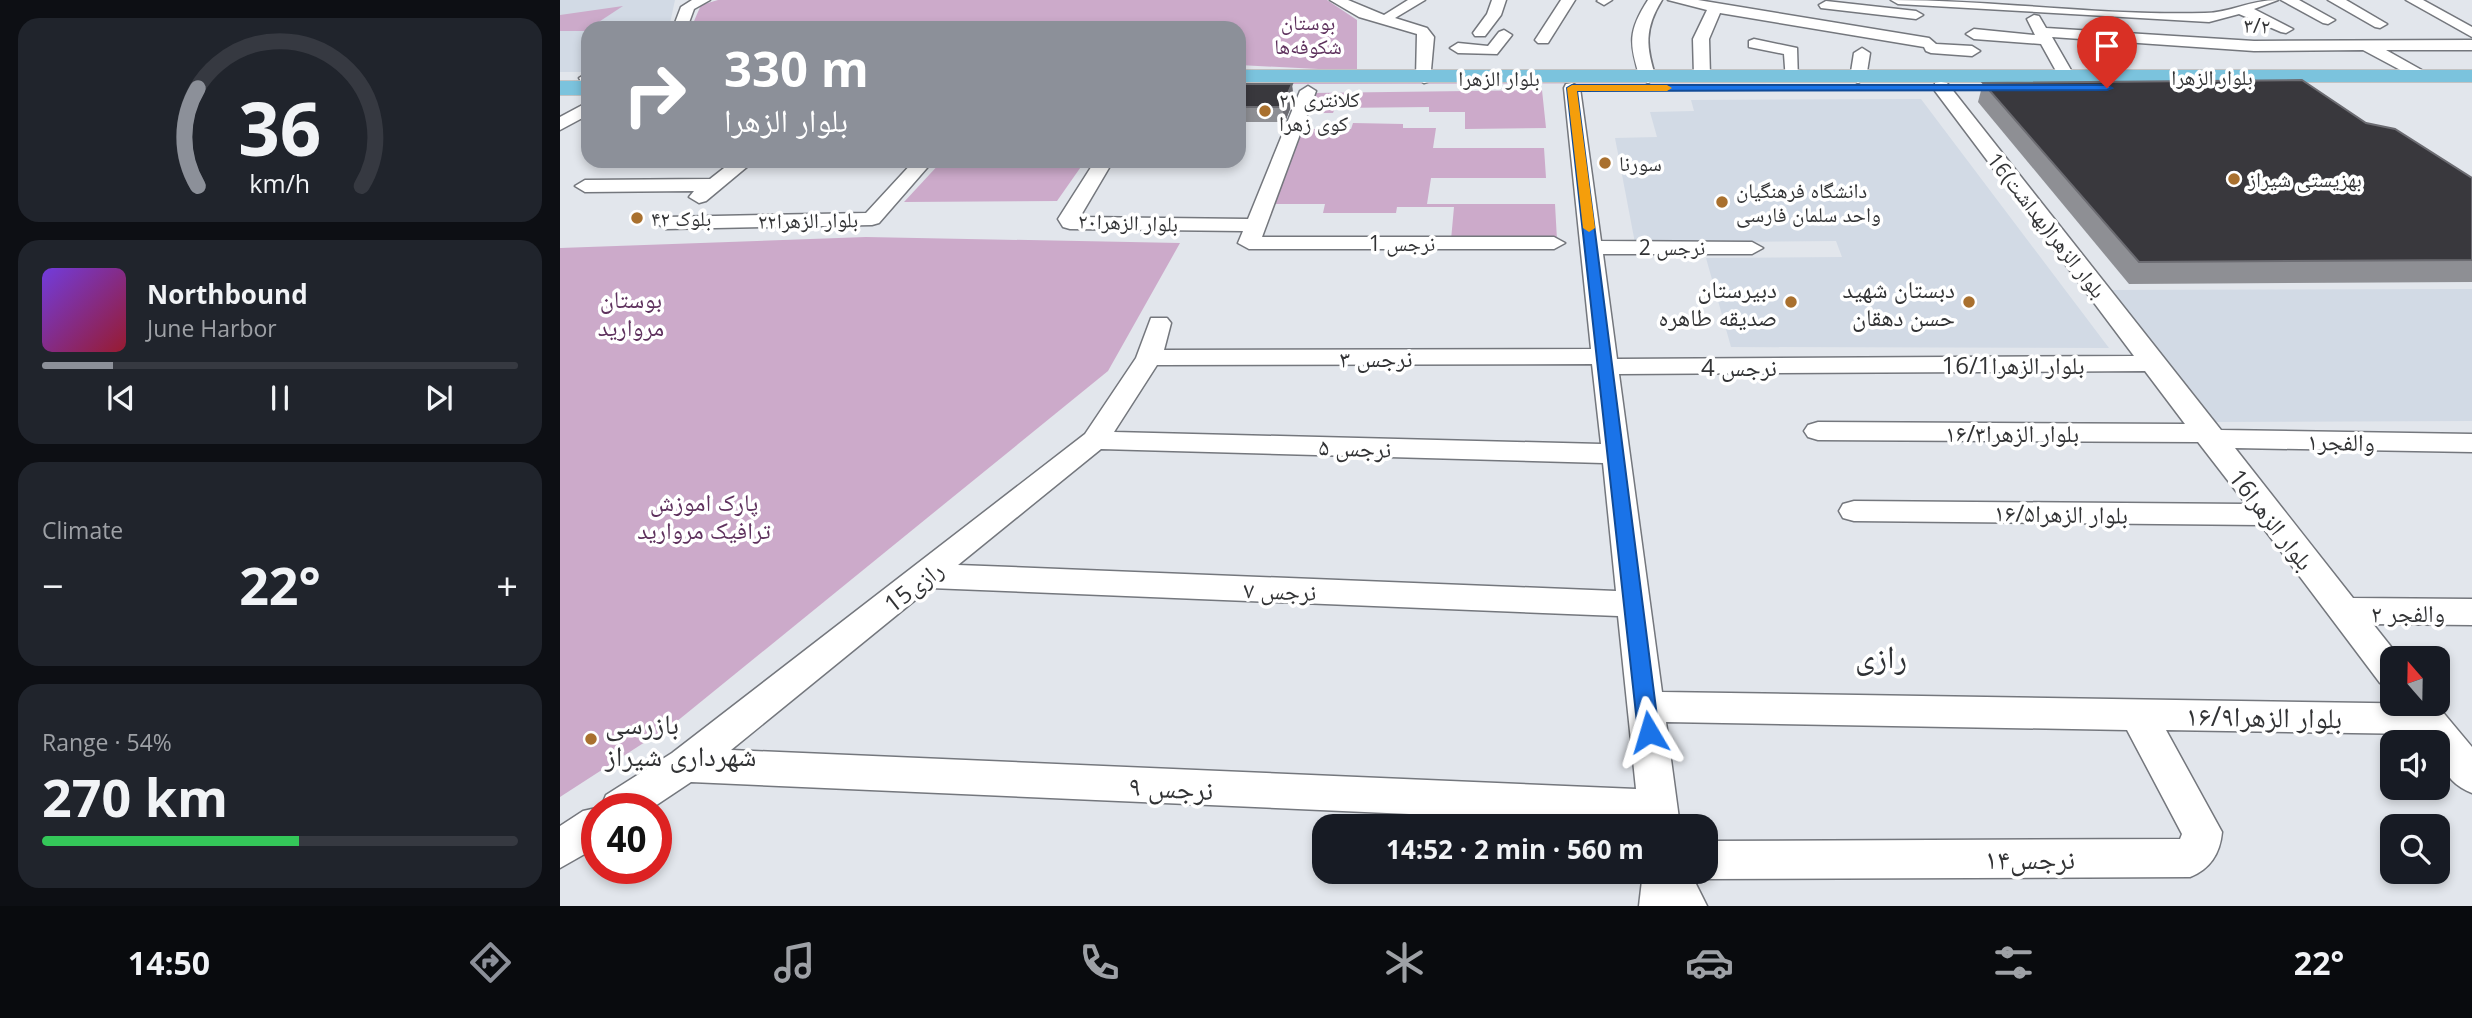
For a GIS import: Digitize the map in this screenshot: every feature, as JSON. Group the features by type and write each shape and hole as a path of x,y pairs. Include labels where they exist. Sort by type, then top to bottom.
{"main road":[{"name":"بلوار الزهرا","path":"1246,76 1702,76 1850,81"},
{"name":"بلوار الزهرا","path":"1942,82 2067,77 2472,76"},
{"path":"560,78 581,80"},
{"name":"بلوار الزهرا","path":"1246,91 1572,88 1850,81 2472,88"},
{"path":"560,88 581,83"}],"street":[{"path":"683,21 688,8 703,0"},
{"path":"1337,0 1364,14 1422,31 1426,37 1432,78"},
{"path":"1412,0 1418,0"},
{"path":"1391,15 1418,0"},
{"path":"1480,33 1494,15 1499,0"},
{"path":"1648,78 1639,48 1639,23 1655,0"},
{"path":"1675,0 1767,18 1972,51"},
{"path":"1898,0 1917,5"},
{"path":"2106,0 2121,16"},
{"path":"2180,0 2218,9"},
{"path":"2243,10 2271,0"},
{"path":"2288,0 2328,20"},
{"path":"2334,0 2372,26 2395,46"},
{"path":"2408,4 2465,25"},
{"path":"1826,5 2029,5 2121,16 2218,9 2243,10 2286,29"},
{"name":"16بلوار الزهرا(بهداشت)","path":"1917,5 1942,82 2153,363"},
{"path":"2029,5 2067,77"},
{"path":"1702,76 1701,39 1715,8"},
{"path":"1544,40 1567,9"},
{"path":"1767,18 1750,37 1792,51 1792,78"},
{"path":"1804,39 1814,26"},
{"name":"۳/۲","path":"1974,34 2254,46 2472,45"},
{"path":"1432,78 1460,46 1492,51 1504,35"},
{"path":"2369,47 2421,76"},
{"path":"1850,81 1862,52"},
{"path":"1572,88 1659,814"},
{"path":"1253,234 1308,90"},
{"path":"560,125 581,112"},
{"path":"585,186 713,186 736,168"},
{"name":"بلوار الزهرا۲۲","path":"713,186 666,223 872,219 918,168"},
{"name":"بلوار الزهرا۲۰","path":"1100,168 1068,219 1070,223 1253,234"},
{"name":"1 نرجس","path":"1253,234 1554,243"},
{"name":"2 نرجس","path":"1591,247 1752,248"},
{"name":"15رازی","path":"643,793 685,765 1095,440 1149,358 1159,323"},
{"name":"نرجس ۳","path":"1149,358 1604,362"},
{"name":"4 نرجس","path":"1604,362 1873,365"},
{"name":"بلوار الزهرا16/1","path":"1873,365 2153,363"},
{"name":"16بلوار الزهرا","path":"2153,363 2267,515 2380,658"},
{"name":"بلوار الزهرا۱۶/۳","path":"1818,431 2208,436"},
{"name":"والفجر۱","path":"2208,436 2472,443"},
{"name":"نرجس ۵","path":"1095,440 1615,454"},
{"name":"بلوار الزهرا۱۶/۵","path":"1854,511 2267,515"},
{"name":"نرجس ۷","path":"926,576 1633,604"},
{"name":"والفجر ۲","path":"2344,611 2472,612"},
{"name":"بلوار الزهرا۱۶/۹","path":"1646,707 2119,714 2380,711"},
{"name":"نرجس۱۴","path":"1718,860 2190,858 2202,844 2202,832 2119,714"},
{"path":"2425,716 2472,776"},
{"name":"نرجس ۹","path":"685,765 1603,814"},
{"path":"560,849 581,835"},
{"path":"1660,906 1662,884"},
{"path":"1676,884 1686,906"}],"shaded area":[{"path":"560,0 675,0 670,21 581,21 581,72 560,72"},
{"path":"1921,99 2109,348 1731,347 1706,258 1842,257 1836,241 1635,243 1615,138 1657,137 1650,112 1694,111 1691,100"},
{"path":"2472,289 2472,421 2214,422 2108,290"}],"green space":[{"name":"بوستان شکوفه‌ها","path":"718,0 1327,0 1357,20 1357,71 1246,65 1246,21 694,21 701,5"},
{"path":"623,6 600,21 581,21 581,31 560,31 560,15"},
{"path":"1246,81 1841,81 1246,84"},
{"path":"1542,90 1546,128 1465,129 1465,112 1429,112 1429,107 1335,108 1333,113 1306,113 1312,93"},
{"path":"1353,123 1436,128 1433,148 1544,148 1546,178 1431,178 1427,204 1555,204 1557,240 1451,240 1454,207 1397,207 1396,213 1323,213 1325,204 1270,204 1299,129 1351,129"},
{"path":"936,168 1080,168 1057,201 904,202"},
{"name":"پارک اموزش ترافیک مروارید","path":"866,237 1180,243 1108,371 676,722 560,797 560,248"}],"building":[{"name":"بهزیستی شیراز","path":"2302,80 2366,123 2395,129 2472,178 2472,260 2139,262 1983,83"},
{"path":"1246,84 1292,84 1282,107 1246,107"}],"slow traffic":[{"path":"1589,228 1572,88 1667,88"}],"place":[{"name":"کلانتری ۲۱ کوی زهرا","path":"1265,111"},
{"name":"سورنا","path":"1605,163"},
{"name":"بهزیستی شیراز","path":"2234,179"},
{"name":"دانشگاه فرهنگیان واحد سلمان فارسی","path":"1722,202"},
{"name":"بلوک ۴۲","path":"637,218"},
{"name":"دبیرستان صدیقه طاهره","path":"1791,302"},
{"name":"دبستان شهید حسن دهقان","path":"1969,302"},
{"name":"بازرسی شهرداری شیراز","path":"591,739"}],"district":[{"name":"رازی","path":"1881,655"}],"route":[{"path":"1649,732 1572,88 2107,88"}],"park label":[{"name":"بوستان مروارید","path":"631,312"}]}
